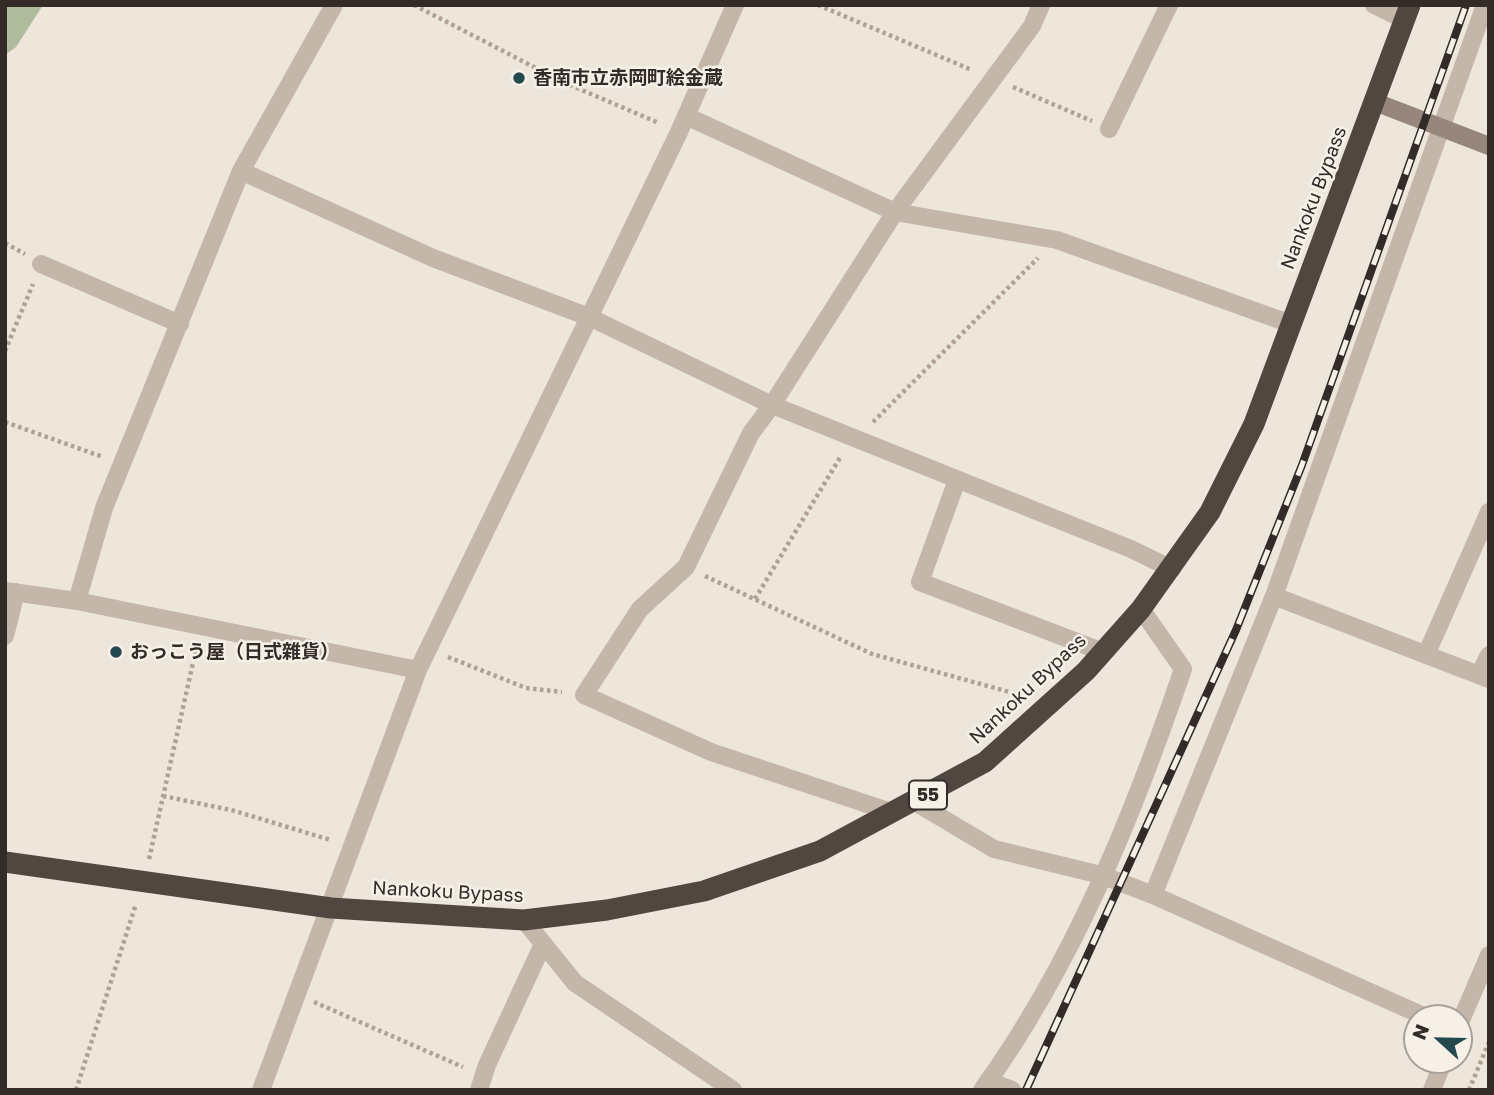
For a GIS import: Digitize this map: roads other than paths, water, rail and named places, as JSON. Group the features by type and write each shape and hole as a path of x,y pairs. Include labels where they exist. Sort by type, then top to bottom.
{"highway":[{"name":"Nankoku Bypass","path":"5,862 331,908 524,920 607,910 704,891 820,851 985,762 1103,652 1172,569 1210,512 1254,424 1408,13"}],"main road":[{"path":"1375,102 1489,146"}],"street":[{"path":"77,601 104,508 241,171 334,5"},
{"path":"261,1090 418,670 682,124 735,5"},
{"path":"894,813 711,752 584,695 639,609 686,567 751,433 772,405 895,212 1032,26 1041,5"},
{"path":"1110,129 1169,5"},
{"path":"1374,5 1408,13"},
{"path":"1153,895 1274,596 1485,5"},
{"path":"682,124 895,212 1057,240 1291,324"},
{"path":"241,171 433,258 589,317 772,405 1131,549 1172,569"},
{"path":"41,264 180,324"},
{"path":"957,480 920,582 1103,652"},
{"path":"1426,654 1486,524"},
{"path":"5,636 11,592 77,601 418,670"},
{"path":"1274,596 1484,677 1489,655"},
{"path":"1012,1090 985,1086 1018,1039 1061,963 1152,759 1183,669 1141,609"},
{"path":"915,802 994,849 1101,875 1153,895 1403,1007"},
{"path":"524,920 575,983 733,1090"},
{"path":"481,1083 543,944"},
{"path":"1468,1004 1489,955"}],"railway":[{"path":"1026,1090 1236,630 1302,465 1466,5"}],"place":[{"name":"香南市立赤岡町絵金蔵","path":"519,78"},
{"name":"おっこう屋（日式雜貨）","path":"116,652"}]}
